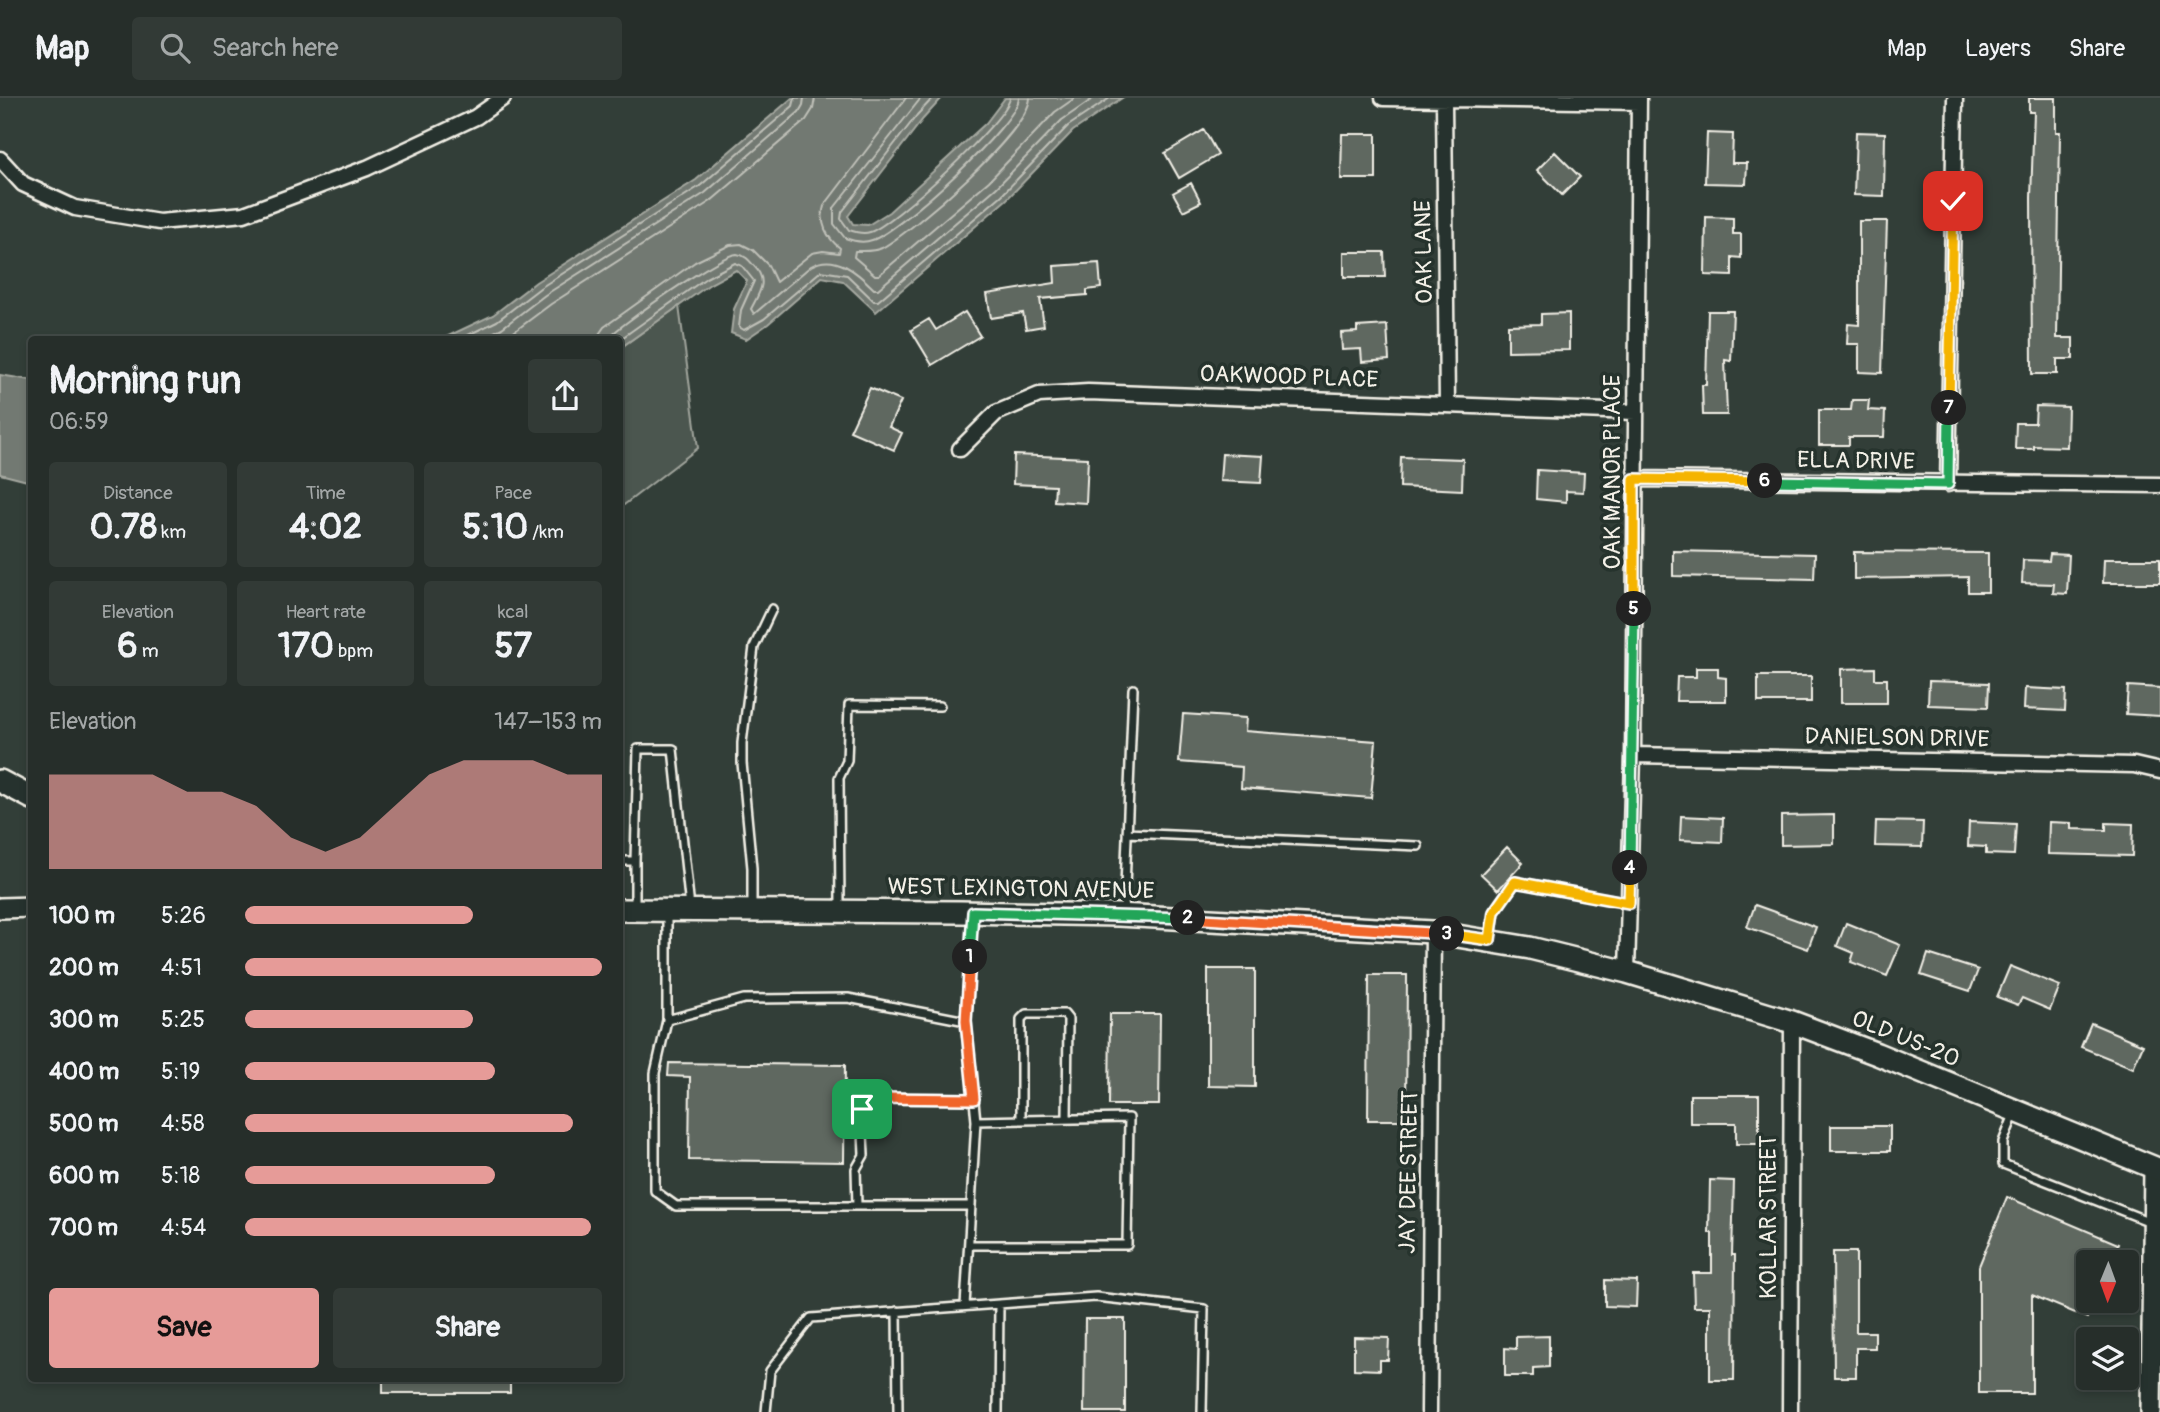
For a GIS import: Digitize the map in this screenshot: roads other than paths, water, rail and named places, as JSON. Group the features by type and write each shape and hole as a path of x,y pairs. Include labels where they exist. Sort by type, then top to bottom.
{"main road":[{"path":"0,781 28,796"},
{"name":"WEST LEXINGTON AVENUE","path":"627,910 973,912 1124,916 1433,932 1490,940 1627,972"},
{"name":"OLD US-20","path":"1627,972 1792,1022 2157,1169"}],"street":[{"path":"0,159 23,184 75,208 159,222 244,214 368,167 476,117 503,98"},
{"path":"1383,98 1639,100"},
{"path":"1948,484 1955,98"},
{"name":"OAK LANE","path":"1444,100 1447,404"},
{"name":"OAK MANOR PLACE","path":"1627,972 1633,755 1639,100"},
{"name":"OAKWOOD PLACE","path":"960,449 996,413 1039,395 1088,392 1635,412"},
{"name":"ELLA DRIVE","path":"1634,479 2160,485"},
{"name":"DANIELSON DRIVE","path":"1633,755 2134,765 2160,771"},
{"path":"0,908 28,907"},
{"name":"JAY DEE STREET","path":"1429,1412 1433,932"},
{"name":"KOLLAR STREET","path":"1790,1412 1792,1022"},
{"path":"2151,1412 2156,1388 2154,1223 2157,1169"}],"lane":[{"path":"752,911 742,743 754,647 772,609"},
{"path":"1124,916 1133,689"},
{"path":"840,911 839,778 847,761 849,705 940,706"},
{"path":"627,910 635,861 638,749 673,748 690,911"},
{"path":"1127,832 1418,846"},
{"path":"623,861 635,861"},
{"path":"1490,940 1494,912 1515,882 1629,903"},
{"path":"667,910 667,1020 655,1073 655,1191 676,1206 970,1206"},
{"path":"965,1306 976,1121 966,1021 973,912"},
{"path":"667,1020 744,999 848,998 966,1021"},
{"path":"1021,1120 1021,1019 1026,1014 1064,1014 1068,1019 1067,1119"},
{"path":"857,1206 856,1169 864,1155 864,1102 872,1098 974,1099"},
{"path":"2016,1111 2003,1142 2003,1164 2154,1223"},
{"path":"970,1245 1127,1245 1129,1118 976,1121"},
{"path":"766,1412 769,1371 811,1318 1096,1297 1204,1309 1202,1412"},
{"path":"998,1412 999,1304"},
{"path":"897,1311 898,1412"}],"water":[{"path":"792,98 942,98 848,216 853,224 868,225 889,212 986,123 1005,98 1122,98 1073,131 1007,199 876,312 843,281 822,277 768,324 746,339 731,333 734,309 747,281 736,270 710,284 623,346 623,336 448,336 493,315 536,282 696,180"},
{"path":"0,375 28,380 28,481 0,474"}]}
